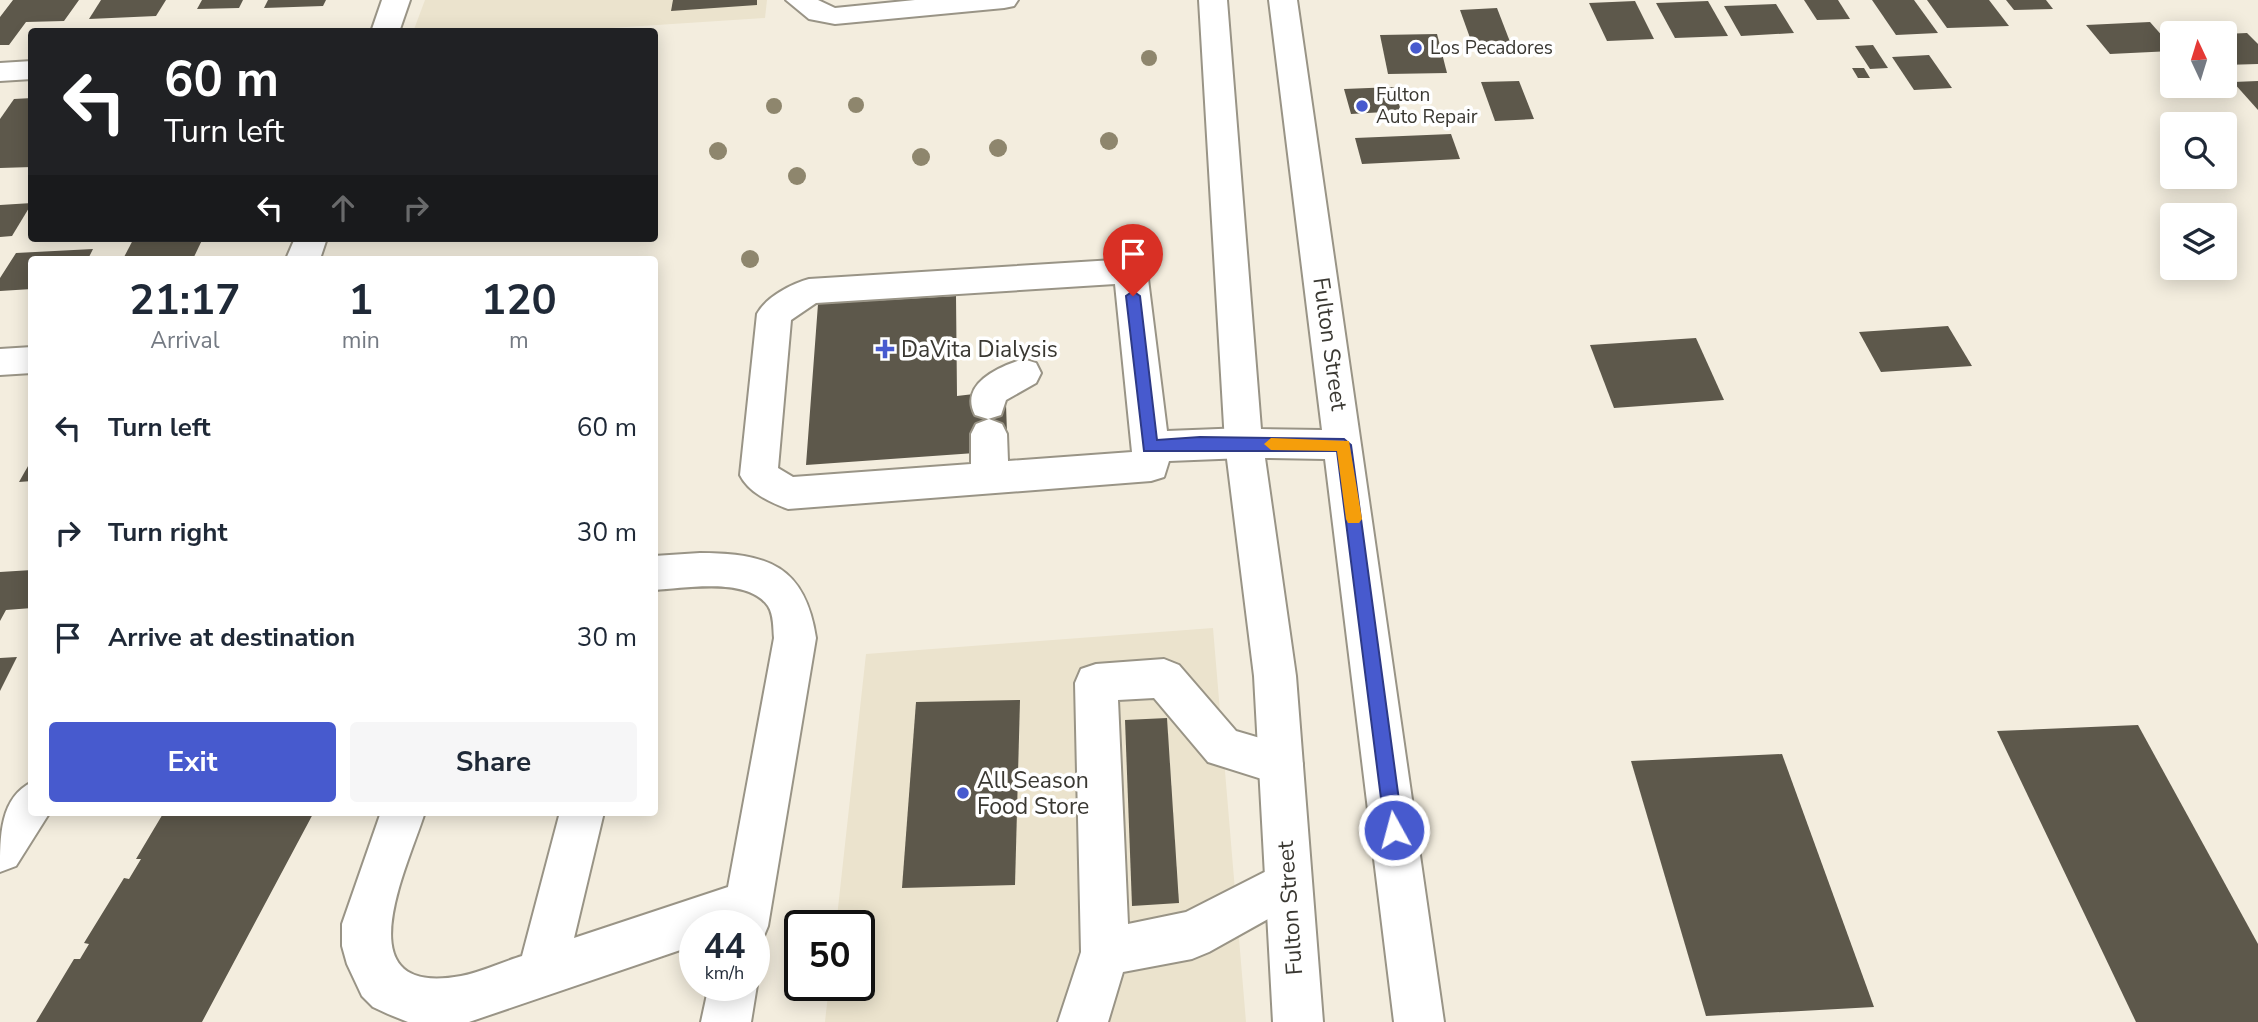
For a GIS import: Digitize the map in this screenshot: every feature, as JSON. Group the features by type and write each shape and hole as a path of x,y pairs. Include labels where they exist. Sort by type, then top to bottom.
{"main road":[{"path":"386,28 396,0"},
{"path":"800,0 819,13 835,16 1004,0"},
{"name":"Fulton Street","path":"1213,0 1244,443 1275,676 1298,1022"},
{"name":"Fulton Street","path":"1283,0 1419,1022"},
{"path":"0,72 28,70"},
{"path":"1130,271 1150,447 1151,466 788,493 759,475 774,313 809,291 1130,271"},
{"path":"0,362 28,360"},
{"path":"990,478 989,393 1023,373"},
{"path":"1150,447 1244,443 1344,445"},
{"path":"658,573 725,569 757,575 780,592 788,603 795,623 747,910"},
{"path":"1083,1022 1105,952 1096,683 1164,678 1223,748 1281,764"},
{"path":"2,844 28,808"},
{"path":"402,816 366,924 365,943 368,961 381,983 412,1000 441,1003 462,1000 542,973 679,934"},
{"path":"542,973 581,816"},
{"path":"1105,952 1192,935 1289,883"},
{"path":"726,1022 730,1001"}],"shaded area":[{"path":"425,0 767,0 765,18 611,28 414,28"},
{"path":"1213,628 1246,1022 825,1022 827,1001 875,1001 875,910 838,910 866,654"}],"building":[{"path":"13,0 79,0 64,21 26,22 9,45 0,45 0,17"},
{"path":"101,0 166,0 156,16 89,19"},
{"path":"202,0 243,0 239,8 197,9"},
{"path":"268,0 326,0 323,6 264,8"},
{"path":"673,0 757,0 757,5 671,11"},
{"path":"1804,0 1838,0 1850,19 1817,20"},
{"path":"1872,0 1914,0 1938,33 1896,35"},
{"path":"1927,0 1989,0 2009,26 1947,28"},
{"path":"2006,0 2046,0 2053,9 2014,10"},
{"path":"1635,1 1654,39 1607,41 1589,3"},
{"path":"1708,1 1728,36 1675,38 1656,3"},
{"path":"1776,4 1794,33 1741,36 1724,6"},
{"path":"1497,8 1512,47 1474,49 1460,10"},
{"path":"2150,22 2160,33 2160,52 2110,54 2086,25"},
{"path":"2237,33 2247,33 2258,44 2258,64 2237,65"},
{"path":"1437,34 1447,73 1388,74 1380,35"},
{"path":"1873,45 1888,68 1870,69 1855,46"},
{"path":"1929,55 1952,88 1914,90 1892,57"},
{"path":"1852,68 1864,68 1870,78 1858,78"},
{"path":"1519,81 1534,119 1495,121 1481,82"},
{"path":"2258,81 2258,110 2237,86 2237,82"},
{"path":"1394,87 1401,111 1351,114 1344,89"},
{"path":"28,98 28,167 0,168 0,119 14,99"},
{"path":"1451,134 1460,159 1362,164 1355,138"},
{"path":"28,203 28,210 12,236 0,237 0,205"},
{"path":"132,242 201,242 194,256 125,256"},
{"path":"93,249 90,256 28,256 28,289 0,291 0,278 16,253"},
{"name":"DaVita Dialysis","path":"956,296 957,396 974,394 974,406 1006,404 1007,433 975,435 975,453 806,465 818,304"},
{"path":"1948,326 1972,366 1881,372 1859,332"},
{"path":"1696,338 1724,400 1614,408 1590,345"},
{"path":"28,466 28,481 19,482"},
{"path":"28,570 28,608 6,610 0,621 0,572"},
{"path":"17,657 0,691 0,658"},
{"name":"All Season Food Store","path":"1020,700 1015,885 902,888 916,702"},
{"path":"1167,718 1179,903 1132,906 1125,720"},
{"path":"2138,725 2258,944 2258,1022 2136,1022 1997,731"},
{"path":"1782,754 1874,1007 1706,1016 1631,761"},
{"path":"162,816 312,816 202,1022 36,1022 74,959 80,959 89,944 84,943 124,878 129,879 141,859 136,859"}],"slow traffic":[{"path":"1271,444 1344,445 1354,519"}],"place":[{"name":"Los Pecadores","path":"1416,48"},
{"name":"Fulton Auto Repair","path":"1362,106"},
{"name":"DaVita Dialysis","path":"885,349"},
{"name":"All Season Food Store","path":"963,793"}],"route":[{"path":"1133,296 1150,447 1200,443 1344,445 1394,830"}]}
